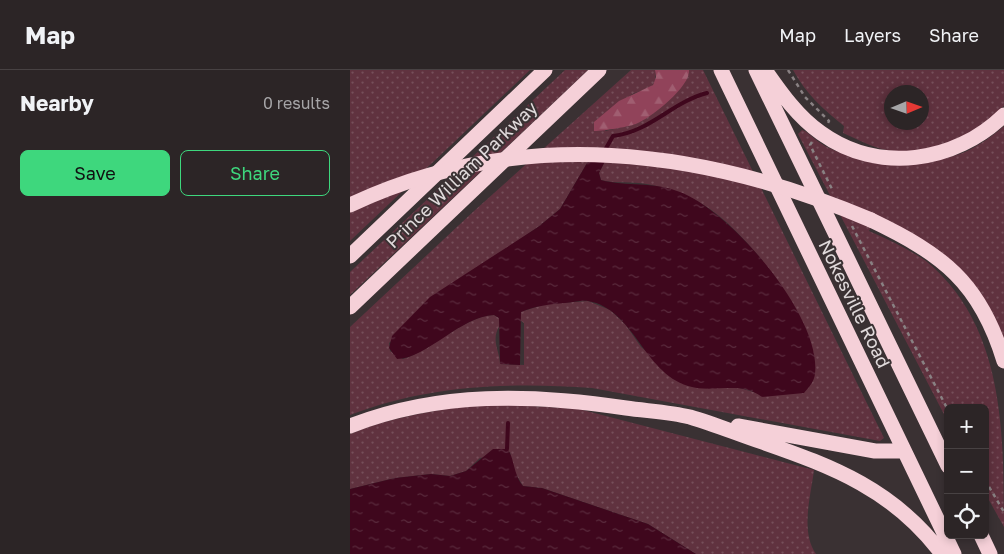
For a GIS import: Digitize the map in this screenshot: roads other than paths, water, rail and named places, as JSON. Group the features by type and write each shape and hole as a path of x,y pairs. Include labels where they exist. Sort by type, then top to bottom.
{"highway":[{"name":"Prince William Parkway","path":"350,256 545,70"},
{"name":"Prince William Parkway","path":"350,307 599,70"},
{"name":"Nokesville Road","path":"721,70 954,554"},
{"name":"Nokesville Road","path":"756,70 944,458"},
{"path":"765,70 793,106 820,132 850,149 882,157 922,157 957,148 975,138 1004,115"},
{"path":"350,205 401,184 484,163 558,154 618,155 682,162 718,169 836,205 871,220 926,248 962,280 989,320 1004,361"},
{"path":"350,426 402,409 435,402 512,397 588,402 690,417 875,451 904,451"},
{"path":"690,417 811,459 861,482 904,514 942,554"},
{"path":"983,539 990,554"}],"water":[{"path":"612,148 599,173 601,180 660,186 680,192 701,203 724,220 769,269 789,296 804,324 813,351 815,374 811,384 804,393 762,397 745,389 707,389 688,386 673,379 660,368 617,316 604,306 588,301 548,305 521,312 520,365 500,364 499,318 494,315 469,322 420,352 397,359 389,348 392,336 430,297 538,227 560,209 587,163"},
{"path":"493,449 507,449 517,476 523,486 542,488 648,524 696,554 350,554 350,489 395,478 431,474 450,476 466,471"}],"waterway":[{"path":"605,150 613,136 638,129 694,97 707,93"},
{"path":"507,449 508,423"}]}
